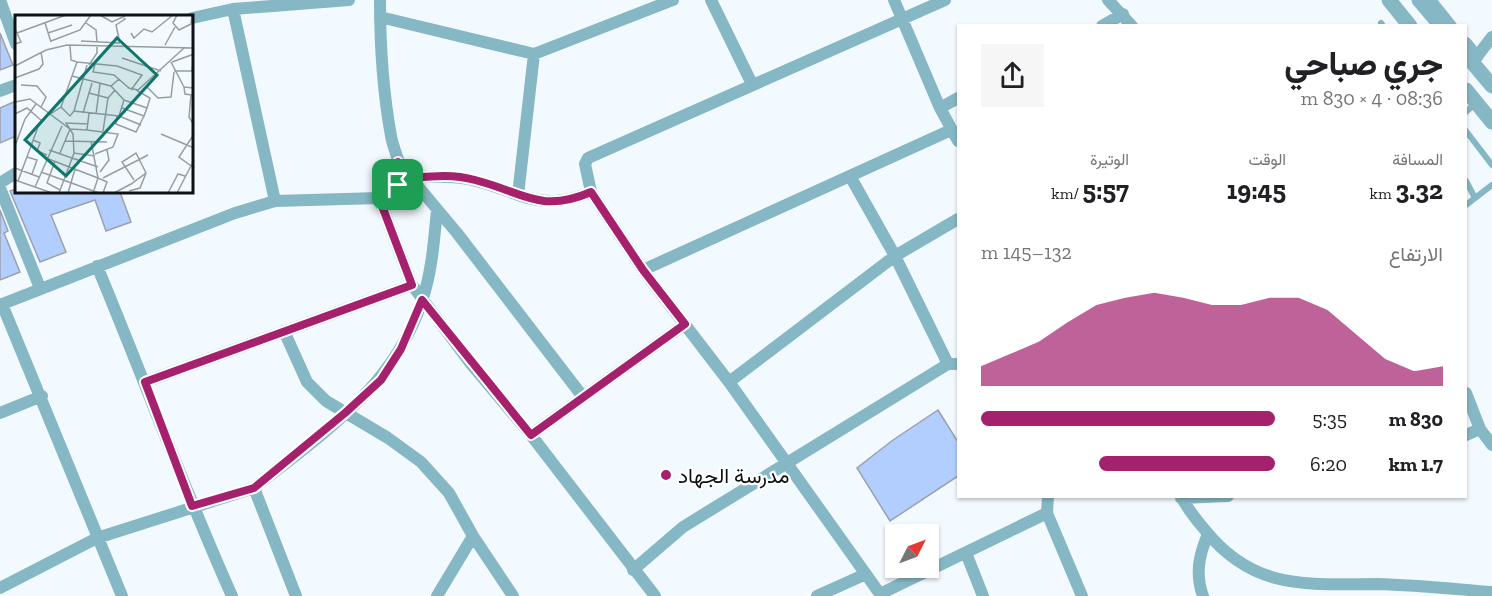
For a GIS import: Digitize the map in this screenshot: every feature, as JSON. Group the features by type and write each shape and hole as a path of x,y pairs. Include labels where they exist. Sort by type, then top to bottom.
{"street":[{"path":"0,0 15,41"},
{"path":"199,0 197,16 280,2 349,0"},
{"path":"122,596 42,396 1,304 235,213 275,201 379,198 393,192 400,178 387,105 380,17 381,0"},
{"path":"380,17 534,54 673,0"},
{"path":"711,0 752,84"},
{"path":"894,0 940,108 957,139"},
{"path":"945,0 588,158 585,164 591,192 643,270 729,382 880,595 1047,513"},
{"path":"1108,0 1130,24"},
{"path":"1389,0 1408,24"},
{"path":"1419,0 1438,24"},
{"path":"1430,0 1449,24"},
{"path":"232,9 275,201"},
{"path":"1106,24 1123,14"},
{"path":"1492,37 1472,58 1492,86"},
{"path":"518,195 534,54"},
{"path":"0,91 15,84"},
{"path":"940,108 957,100"},
{"path":"1471,107 1492,122"},
{"path":"643,270 951,130"},
{"path":"398,162 584,397"},
{"path":"0,183 15,174"},
{"path":"411,178 448,175 481,181 518,195 557,202 569,201 591,192"},
{"path":"633,570 683,527 953,364 850,176"},
{"path":"0,188 40,288"},
{"path":"379,198 412,285 422,300 531,435 654,596"},
{"path":"0,588 97,538 254,488 345,413 381,380 401,349 422,300 432,257 437,210"},
{"path":"729,382 895,256 957,220"},
{"path":"97,266 145,382 192,506 232,596"},
{"path":"145,382 412,285"},
{"path":"531,435 685,324"},
{"path":"284,331 307,382 326,401 388,438 421,462 449,493 473,536 513,596"},
{"path":"0,414 42,396"},
{"path":"1467,396 1480,429 1492,445"},
{"path":"1467,435 1480,429"},
{"path":"254,488 296,596"},
{"path":"1048,498 1047,513 1082,596"},
{"path":"1182,498 1226,555 1274,579 1320,591 1380,584 1492,592"},
{"path":"1203,596 1198,569 1200,553 1208,534"},
{"path":"437,596 473,536"},
{"path":"966,553 983,596"},
{"path":"817,596 866,574"}],"lane":[{"path":"1467,132 1492,165"},
{"path":"1467,183 1475,198"},
{"path":"1467,204 1492,185"}],"building":[{"path":"0,33 13,65 0,70"},
{"path":"15,101 15,136 0,143 0,108"},
{"path":"15,189 15,194 121,194 131,222 106,231 95,200 51,215 66,252 40,262 10,191"},
{"path":"0,210 8,231 4,233 20,272 0,280"},
{"path":"938,410 957,440 957,477 890,521 857,468 893,440"}],"place":[{"name":"مدرسة الجهاد","path":"666,475"}],"route":[{"path":"398,162 411,178 448,175 474,179 534,200 569,201 591,192 643,270 685,324 531,435 471,364 422,300 401,349 381,380 345,413 254,488 192,506 145,382 412,285 379,198 393,192 398,185 400,170 398,162"}]}
